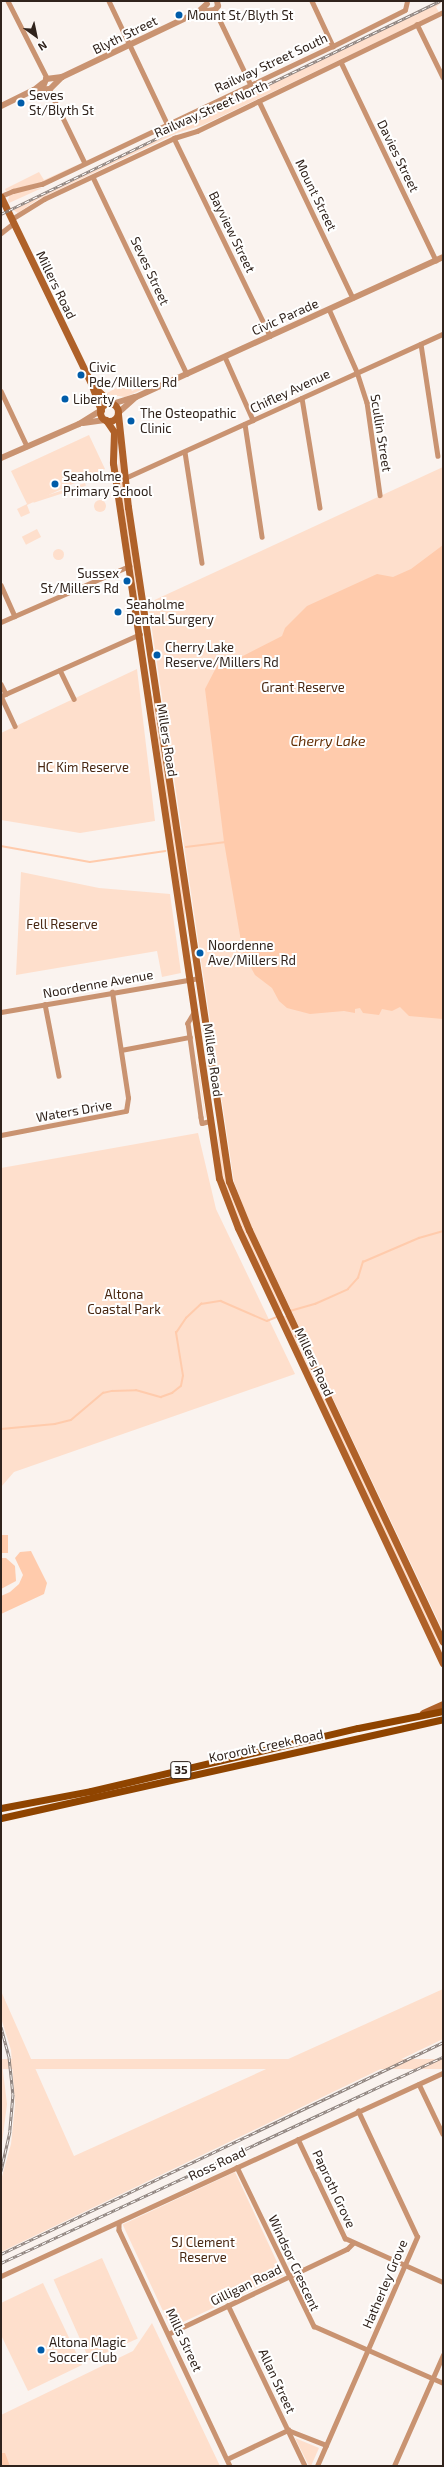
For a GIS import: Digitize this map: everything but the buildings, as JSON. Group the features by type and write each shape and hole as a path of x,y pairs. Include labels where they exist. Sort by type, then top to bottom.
{"main road":[{"name":"Millers Road","path":"1,199 91,383 101,410"},
{"name":"Millers Road","path":"91,383 112,404"},
{"path":"112,404 118,414 113,420 106,420 101,410 104,405 112,404"},
{"name":"Millers Road","path":"118,414 125,478 229,1181 301,1340 443,1642"},
{"name":"Millers Road","path":"106,420 114,432 113,463 210,1121 224,1196 443,1663"},
{"path":"210,1121 219,1119"},
{"path":"412,1718 443,1704"},
{"name":"Kororoit Creek Road","path":"1,1808 92,1791 388,1722 443,1711"},
{"name":"Kororoit Creek Road","path":"1,1818 443,1719"},
{"path":"388,1722 396,1729"},
{"path":"270,1749 272,1758"}],"street":[{"path":"8,1 85,163"},
{"path":"109,1 168,125"},
{"name":"Blyth Street","path":"49,85 62,77 212,5 224,1"},
{"path":"312,1 333,46"},
{"name":"Railway Street South","path":"1,199 17,190 38,186 333,46 405,10 407,1 412,1"},
{"path":"212,5 251,85"},
{"name":"Railway Street North","path":"1,233 13,221 40,201 174,138 197,131 259,102 443,12"},
{"path":"417,24 443,77"},
{"name":"Davies Street","path":"341,62 436,260"},
{"path":"1,106 34,90 49,85"},
{"name":"Mount Street","path":"259,102 353,298"},
{"name":"Bayview Street","path":"174,138 270,336"},
{"name":"Seves Street","path":"93,177 187,374"},
{"name":"Civic Parade","path":"112,404 136,397 443,257"},
{"name":"Scullin Street","path":"329,309 358,372 367,402 380,495"},
{"name":"Chifley Avenue","path":"125,478 443,334"},
{"path":"421,344 438,456"},
{"path":"224,357 253,420"},
{"path":"1,391 27,446"},
{"name":"Civic Parade","path":"118,414 136,397"},
{"path":"302,398 320,508"},
{"path":"1,458 79,424 101,410"},
{"path":"79,424 106,420"},
{"path":"245,424 262,537"},
{"path":"185,452 202,564"},
{"path":"1,622 129,566"},
{"path":"1,586 15,616"},
{"path":"3,695 138,634 148,632"},
{"path":"60,670 74,699"},
{"path":"1,684 3,695 15,726"},
{"name":"Noordenne Avenue","path":"1,1012 199,978"},
{"name":"Waters Drive","path":"1,1135 122,1113 127,1107 128,1098 112,992"},
{"path":"45,1004 59,1076"},
{"path":"194,1013 188,1023 201,1117 202,1123 210,1121"},
{"path":"121,1050 190,1037"},
{"name":"Ross Road","path":"1,2276 119,2224 124,2219 443,2073"},
{"path":"419,2084 443,2134"},
{"name":"Hatherley Grove","path":"317,2466 416,2241 416,2234 358,2111"},
{"name":"Paproth Grove","path":"298,2139 342,2234 353,2243 443,2282"},
{"name":"Windsor Crescent","path":"237,2167 314,2326 443,2383"},
{"name":"Mills Street","path":"119,2224 119,2230 230,2466"},
{"name":"Gilligan Road","path":"168,2334 347,2249 353,2243"},
{"name":"Allan Street","path":"228,2306 305,2466"},
{"path":"394,2466 443,2355"},
{"path":"227,2459 288,2430 326,2445"}],"green space":[{"path":"443,1 436,7 439,12 429,17 203,125 177,133 37,200 18,213 13,210"},
{"path":"81,163 43,182 6,191 5,189 39,172 44,180"},
{"path":"42,188 9,203 8,200 10,194"},
{"path":"128,382 132,391 140,387 141,390 125,397 105,394"},
{"path":"89,435 105,469 27,505 30,513 21,517 17,509 27,504 11,471"},
{"path":"119,453 137,590 138,603 118,474"},
{"name":"Grant Reserve","path":"443,467 443,1631 248,1219 234,1182 148,603"},
{"path":"85,483 86,486 34,503 33,500"},
{"path":"100,500 104,502 106,506 104,510 100,512 96,510 94,506 96,502"},
{"path":"37,529 41,537 26,545 22,537"},
{"path":"56,549 60,549 62,550 62,558 56,559 53,556 53,552"},
{"name":"HC Kim Reserve","path":"137,669 155,821 80,833 1,820 1,733"},
{"path":"153,695 185,904 185,922 152,697"},
{"name":"Fell Reserve","path":"21,872 99,888 170,894 181,973 162,977 157,951 16,975"},
{"path":"198,1064 206,1118 205,1117"},
{"path":"217,1128 231,1195 284,1311 281,1312 231,1207 222,1177"},
{"name":"Altona Coastal Park","path":"198,1133 216,1209 295,1374 14,1472 1,1487 1,1168"},
{"path":"283,1316 287,1316 436,1633 443,1655"},
{"path":"443,1989 443,2039 1,2252 1,2180 11,2144 15,2104 11,2050 1,2018 1,1991 74,2156"},
{"path":"1,2055 7,2104 1,2151"},
{"path":"1,2059 443,2059 443,2069 1,2069"},
{"name":"SJ Clement Reserve","path":"235,2172 283,2275 171,2328 123,2224"},
{"path":"102,2258 138,2338 89,2360 54,2280"},
{"name":"Altona Magic Soccer Club","path":"43,2283 82,2365 28,2391 1,2335 1,2303"},
{"path":"152,2323 220,2466 1,2466 1,2415 133,2351"},
{"path":"295,2438 319,2448 311,2466 309,2466"}],"water":[{"name":"Cherry Lake","path":"443,545 443,1019 409,1016 400,1007 392,1011 382,1009 379,1015 363,1013 360,1008 355,1009 355,1013 344,1011 310,1014 287,1008 279,1001 272,988 255,975 243,953 224,842 205,689 218,664 227,658 239,658 282,636 285,628 307,606 377,574 393,577 411,569"},
{"path":"1,1535 8,1535 8,1553 1,1553"},
{"path":"31,1551 47,1583 44,1594 1,1614 1,1596 10,1592 19,1584 23,1575 15,1558 20,1552"},
{"path":"1,1558 6,1558 15,1566 16,1581 1,1589"},
{"path":"1,2453 5,2453 10,2466 3,2466 1,2463"}],"waterway":[{"path":"186,847 224,842"},
{"path":"1,846 90,862 165,851"},
{"path":"290,1311 315,1304 348,1289 358,1278 363,1262 419,1238 443,1231"},
{"path":"1,1429 55,1424 71,1420 103,1393 112,1391 136,1390 161,1397 172,1393 181,1386 183,1376 176,1333 186,1318 201,1304 221,1301 267,1321 277,1317"}],"railway":[{"path":"1,214 440,1"},
{"path":"1,2027 9,2057 13,2094 10,2131 1,2171"},
{"path":"1,2254 443,2042"},
{"path":"1,2263 443,2057"}],"place":[{"name":"Mount St/Blyth St","path":"179,15"},
{"name":"Seves St/Blyth St","path":"21,103"},
{"name":"Civic Pde/Millers Rd","path":"81,375"},
{"name":"Liberty","path":"65,399"},
{"name":"The Osteopathic Clinic","path":"131,421"},
{"name":"Seaholme Primary School","path":"55,484"},
{"name":"Sussex St/Millers Rd","path":"127,581"},
{"name":"Seaholme Dental Surgery","path":"118,612"},
{"name":"Cherry Lake Reserve/Millers Rd","path":"157,655"},
{"name":"Noordenne Ave/Millers Rd","path":"200,953"},
{"name":"Altona Magic Soccer Club","path":"41,2350"}]}
